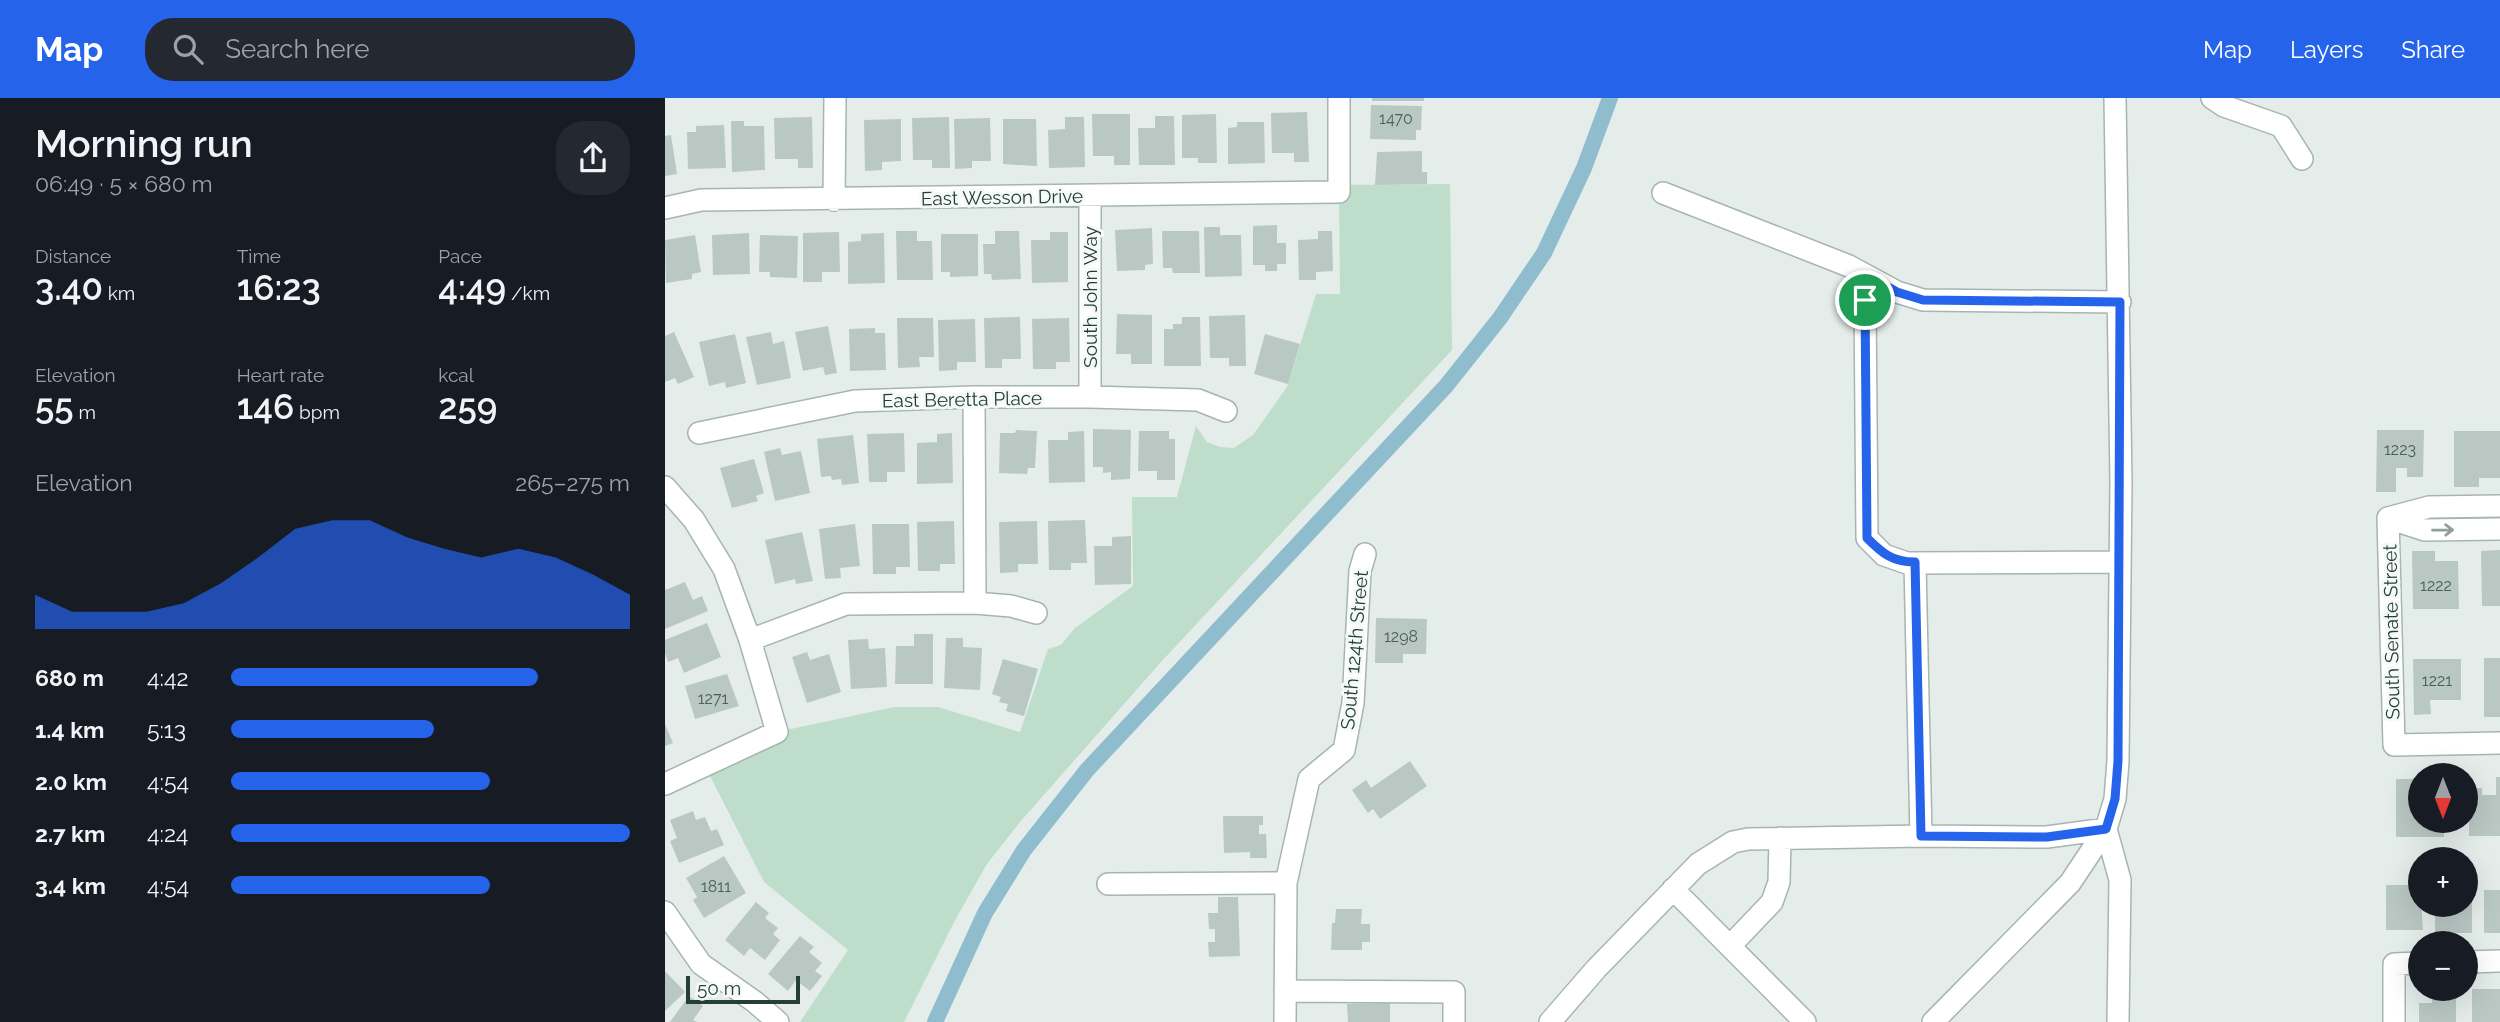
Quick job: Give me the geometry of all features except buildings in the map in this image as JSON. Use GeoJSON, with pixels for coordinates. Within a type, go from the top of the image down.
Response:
{"type":"FeatureCollection","features":[{"type":"Feature","properties":{"kind":"street"},"geometry":{"type":"LineString","coordinates":[[834,200],[835,98]]}},
{"type":"Feature","properties":{"kind":"street","name":"East Wesson Drive"},"geometry":{"type":"LineString","coordinates":[[665,208],[701,200],[1339,192],[1339,98]]}},
{"type":"Feature","properties":{"kind":"street"},"geometry":{"type":"LineString","coordinates":[[1933,1022],[2070,883],[2106,829],[2115,799],[2118,761],[2120,302],[2115,98]]}},
{"type":"Feature","properties":{"kind":"street"},"geometry":{"type":"LineString","coordinates":[[2212,98],[2224,106],[2281,126],[2302,159]]}},
{"type":"Feature","properties":{"kind":"street"},"geometry":{"type":"LineString","coordinates":[[1663,193],[1849,266],[1897,292],[1923,300],[2120,302]]}},
{"type":"Feature","properties":{"kind":"street","name":"South John Way"},"geometry":{"type":"LineString","coordinates":[[1090,196],[1090,397]]}},
{"type":"Feature","properties":{"kind":"street"},"geometry":{"type":"LineString","coordinates":[[1875,280],[1870,285],[1865,300],[1867,538],[1884,555],[1907,562],[2120,562]]}},
{"type":"Feature","properties":{"kind":"street"},"geometry":{"type":"LineString","coordinates":[[974,397],[975,603]]}},
{"type":"Feature","properties":{"kind":"street","name":"East Beretta Place"},"geometry":{"type":"LineString","coordinates":[[699,433],[855,401],[1090,397],[1198,400],[1226,411]]}},
{"type":"Feature","properties":{"kind":"street"},"geometry":{"type":"LineString","coordinates":[[665,486],[694,520],[725,569],[750,640],[777,732],[665,785]]}},
{"type":"Feature","properties":{"kind":"street"},"geometry":{"type":"LineString","coordinates":[[2474,506],[2476,529]]}},
{"type":"Feature","properties":{"kind":"street"},"geometry":{"type":"LineString","coordinates":[[2388,518],[2429,507],[2500,506]]}},
{"type":"Feature","properties":{"kind":"street"},"geometry":{"type":"LineString","coordinates":[[2388,518],[2425,530],[2500,529]]}},
{"type":"Feature","properties":{"kind":"street","name":"South Senate Street"},"geometry":{"type":"LineString","coordinates":[[2388,518],[2394,745],[2500,743]]}},
{"type":"Feature","properties":{"kind":"street","name":"South 124th Street"},"geometry":{"type":"LineString","coordinates":[[1285,1022],[1286,883],[1309,779],[1344,750],[1353,703],[1360,571],[1365,554]]}},
{"type":"Feature","properties":{"kind":"street"},"geometry":{"type":"LineString","coordinates":[[1915,562],[1921,836]]}},
{"type":"Feature","properties":{"kind":"street"},"geometry":{"type":"LineString","coordinates":[[750,640],[846,604],[975,603],[1011,606],[1036,613]]}},
{"type":"Feature","properties":{"kind":"street"},"geometry":{"type":"LineString","coordinates":[[1550,1022],[1596,969],[1698,864],[1733,842],[1780,838],[2047,837],[2106,829]]}},
{"type":"Feature","properties":{"kind":"street"},"geometry":{"type":"LineString","coordinates":[[2106,829],[2120,880],[2118,1022]]}},
{"type":"Feature","properties":{"kind":"street"},"geometry":{"type":"LineString","coordinates":[[1730,946],[1772,902],[1779,882],[1780,838]]}},
{"type":"Feature","properties":{"kind":"street"},"geometry":{"type":"LineString","coordinates":[[1108,884],[1286,883]]}},
{"type":"Feature","properties":{"kind":"street"},"geometry":{"type":"LineString","coordinates":[[1673,889],[1805,1022]]}},
{"type":"Feature","properties":{"kind":"street"},"geometry":{"type":"LineString","coordinates":[[665,912],[701,964],[755,1002],[778,1022]]}},
{"type":"Feature","properties":{"kind":"street"},"geometry":{"type":"LineString","coordinates":[[2478,962],[2500,961]]}},
{"type":"Feature","properties":{"kind":"street"},"geometry":{"type":"LineString","coordinates":[[2394,1022],[2394,964],[2408,963]]}},
{"type":"Feature","properties":{"kind":"street"},"geometry":{"type":"LineString","coordinates":[[1285,991],[1454,992],[1454,1022]]}},
{"type":"Feature","properties":{"kind":"green space"},"geometry":{"type":"Polygon","coordinates":[[[1450,184],[1452,350],[1161,662],[1020,822],[987,864],[954,922],[904,1022],[800,1022],[848,950],[764,882],[705,766],[777,732],[894,707],[938,707],[1020,732],[1048,649],[1061,645],[1075,628],[1133,586],[1132,497],[1177,497],[1196,426],[1207,442],[1234,448],[1253,435],[1287,387],[1316,294],[1340,294],[1339,185],[1450,184]]]}},
{"type":"Feature","properties":{"kind":"waterway"},"geometry":{"type":"LineString","coordinates":[[935,1022],[985,913],[1024,850],[1087,770],[1446,386],[1500,318],[1544,253],[1584,168],[1610,98]]}},
{"type":"Feature","properties":{"kind":"route"},"geometry":{"type":"LineString","coordinates":[[1875,280],[1897,292],[1923,300],[2120,302],[2118,761],[2115,799],[2106,829],[2047,837],[1921,836],[1915,562],[1884,555],[1867,538],[1865,300],[1870,285],[1875,280]]}}]}
